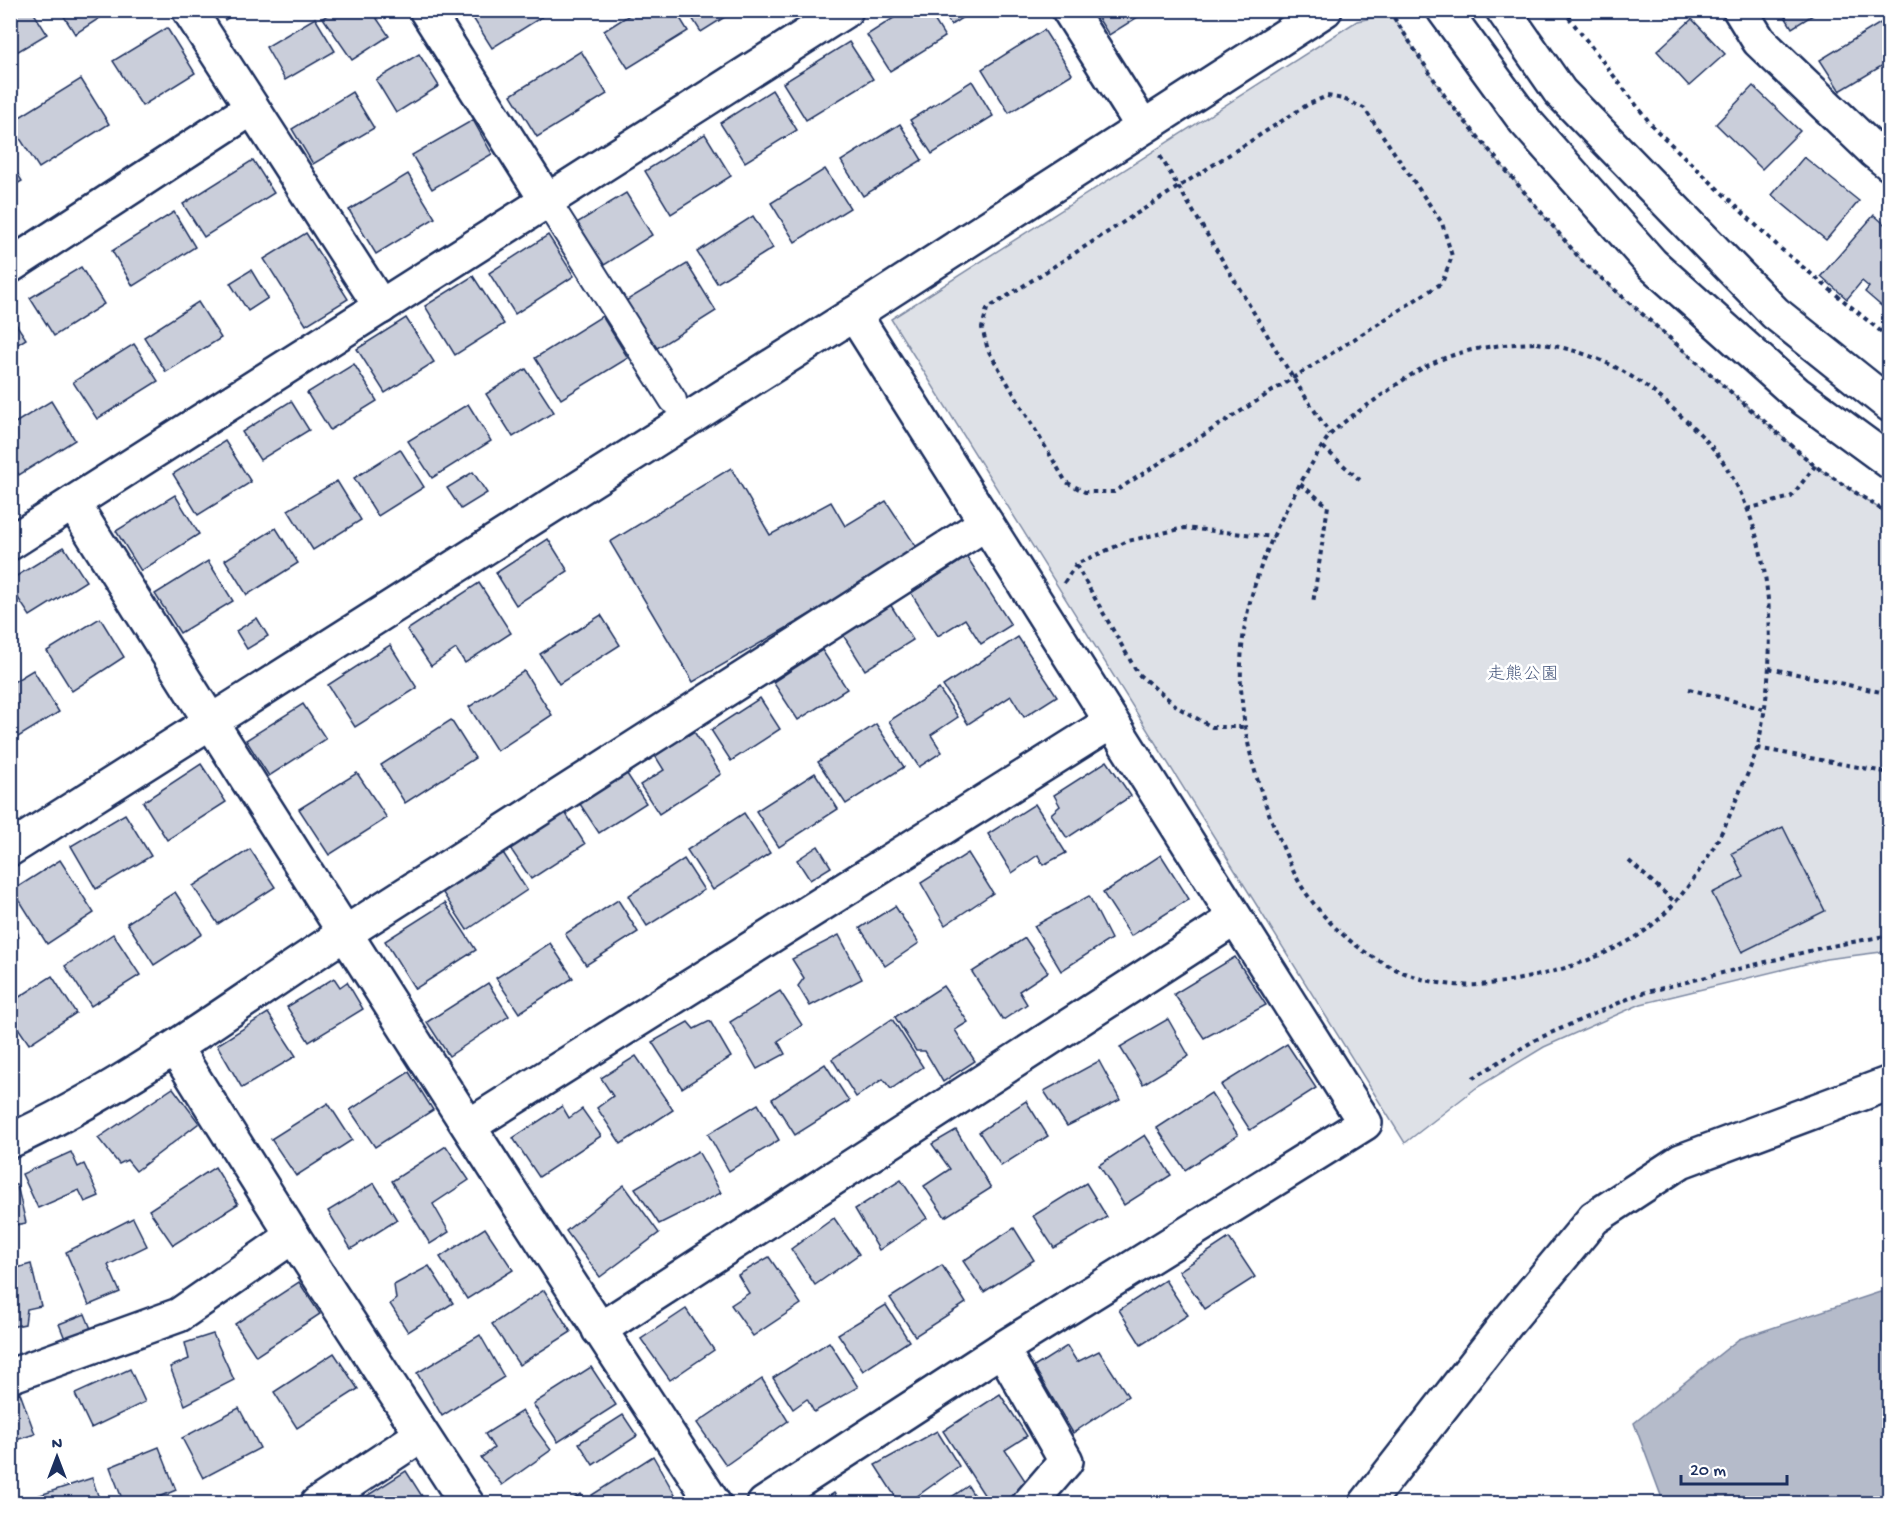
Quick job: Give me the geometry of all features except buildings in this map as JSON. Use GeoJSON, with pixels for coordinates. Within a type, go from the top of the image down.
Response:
{"type":"FeatureCollection","features":[{"type":"Feature","properties":{"kind":"street"},"geometry":{"type":"LineString","coordinates":[[189,10],[381,307]]}},
{"type":"Feature","properties":{"kind":"street"},"geometry":{"type":"LineString","coordinates":[[426,10],[673,400]]}},
{"type":"Feature","properties":{"kind":"street"},"geometry":{"type":"LineString","coordinates":[[10,543],[846,10]]}},
{"type":"Feature","properties":{"kind":"street"},"geometry":{"type":"LineString","coordinates":[[1069,10],[1143,128]]}},
{"type":"Feature","properties":{"kind":"street"},"geometry":{"type":"LineString","coordinates":[[10,849],[854,314],[1325,10]]}},
{"type":"Feature","properties":{"kind":"street"},"geometry":{"type":"LineString","coordinates":[[1444,10],[1524,121],[1652,264],[1796,393],[1890,462]]}},
{"type":"Feature","properties":{"kind":"street"},"geometry":{"type":"LineString","coordinates":[[1503,10],[1560,92],[1767,304],[1890,405]]}},
{"type":"Feature","properties":{"kind":"street"},"geometry":{"type":"LineString","coordinates":[[1740,10],[1759,41],[1885,153]]}},
{"type":"Feature","properties":{"kind":"street"},"geometry":{"type":"LineString","coordinates":[[10,266],[252,108]]}},
{"type":"Feature","properties":{"kind":"street"},"geometry":{"type":"LineString","coordinates":[[764,1503],[1002,1349],[1365,1123],[1234,919],[854,314]]}},
{"type":"Feature","properties":{"kind":"street"},"geometry":{"type":"LineString","coordinates":[[73,503],[599,1330],[714,1503]]}},
{"type":"Feature","properties":{"kind":"street"},"geometry":{"type":"LineString","coordinates":[[10,1141],[46,1125],[175,1048],[346,933],[986,524]]}},
{"type":"Feature","properties":{"kind":"street"},"geometry":{"type":"LineString","coordinates":[[469,1126],[1111,722]]}},
{"type":"Feature","properties":{"kind":"street"},"geometry":{"type":"LineString","coordinates":[[599,1330],[1234,919]]}},
{"type":"Feature","properties":{"kind":"street"},"geometry":{"type":"LineString","coordinates":[[175,1048],[293,1236],[466,1503]]}},
{"type":"Feature","properties":{"kind":"street"},"geometry":{"type":"LineString","coordinates":[[1366,1503],[1507,1323],[1594,1218],[1681,1161],[1890,1083]]}},
{"type":"Feature","properties":{"kind":"street"},"geometry":{"type":"LineString","coordinates":[[10,1377],[179,1315],[293,1236]]}},
{"type":"Feature","properties":{"kind":"street"},"geometry":{"type":"LineString","coordinates":[[1002,1349],[1066,1461],[1029,1503]]}},
{"type":"Feature","properties":{"kind":"street"},"geometry":{"type":"LineString","coordinates":[[317,1503],[421,1435]]}},
{"type":"Feature","properties":{"kind":"path"},"geometry":{"type":"LineString","coordinates":[[1563,10],[1654,128],[1781,249],[1890,339]]}},
{"type":"Feature","properties":{"kind":"path"},"geometry":{"type":"LineString","coordinates":[[1327,96],[1343,99],[1364,108],[1442,223],[1452,256],[1443,283],[1114,492],[1085,492],[1066,482],[988,350],[982,328],[987,309],[1177,188],[1307,105],[1327,96]]}},
{"type":"Feature","properties":{"kind":"path"},"geometry":{"type":"LineString","coordinates":[[1143,128],[1293,378],[1330,434]]}},
{"type":"Feature","properties":{"kind":"path"},"geometry":{"type":"LineString","coordinates":[[1537,343],[1565,347],[1596,357],[1631,375],[1671,406],[1716,452],[1747,509],[1756,537],[1766,584],[1770,638],[1769,668],[1757,748],[1723,832],[1676,903],[1638,936],[1573,967],[1503,982],[1467,985],[1428,981],[1392,968],[1357,948],[1330,923],[1305,891],[1290,863],[1262,797],[1245,727],[1241,664],[1248,607],[1262,564],[1300,484],[1330,434],[1363,409],[1430,365],[1468,350],[1503,344],[1537,343]]}},
{"type":"Feature","properties":{"kind":"path"},"geometry":{"type":"LineString","coordinates":[[1323,447],[1361,481]]}},
{"type":"Feature","properties":{"kind":"path"},"geometry":{"type":"LineString","coordinates":[[1747,509],[1791,497],[1815,466]]}},
{"type":"Feature","properties":{"kind":"path"},"geometry":{"type":"LineString","coordinates":[[1300,484],[1328,506],[1313,603]]}},
{"type":"Feature","properties":{"kind":"path"},"geometry":{"type":"LineString","coordinates":[[1044,615],[1076,564],[1128,541],[1184,528],[1274,537]]}},
{"type":"Feature","properties":{"kind":"path"},"geometry":{"type":"LineString","coordinates":[[1076,564],[1138,674],[1179,708],[1212,727],[1245,727]]}},
{"type":"Feature","properties":{"kind":"path"},"geometry":{"type":"LineString","coordinates":[[1769,668],[1890,694]]}},
{"type":"Feature","properties":{"kind":"path"},"geometry":{"type":"LineString","coordinates":[[1689,689],[1763,709]]}},
{"type":"Feature","properties":{"kind":"path"},"geometry":{"type":"LineString","coordinates":[[1757,748],[1890,773]]}},
{"type":"Feature","properties":{"kind":"path"},"geometry":{"type":"LineString","coordinates":[[1629,861],[1676,903]]}},
{"type":"Feature","properties":{"kind":"path"},"geometry":{"type":"LineString","coordinates":[[1473,1078],[1535,1040],[1639,994],[1821,948],[1890,935]]}},
{"type":"Feature","properties":{"kind":"green space","name":"走熊公園"},"geometry":{"type":"Polygon","coordinates":[[[1391,14],[1448,101],[1582,261],[1815,466],[1889,515],[1889,951],[1826,959],[1641,1004],[1544,1047],[1476,1088],[1405,1143],[891,319],[1357,21],[1391,14]]]}},
{"type":"Feature","properties":{"kind":"water"},"geometry":{"type":"Polygon","coordinates":[[[1880,1292],[1890,1294],[1889,1503],[1662,1503],[1634,1423],[1739,1339],[1880,1292]]]}}]}
